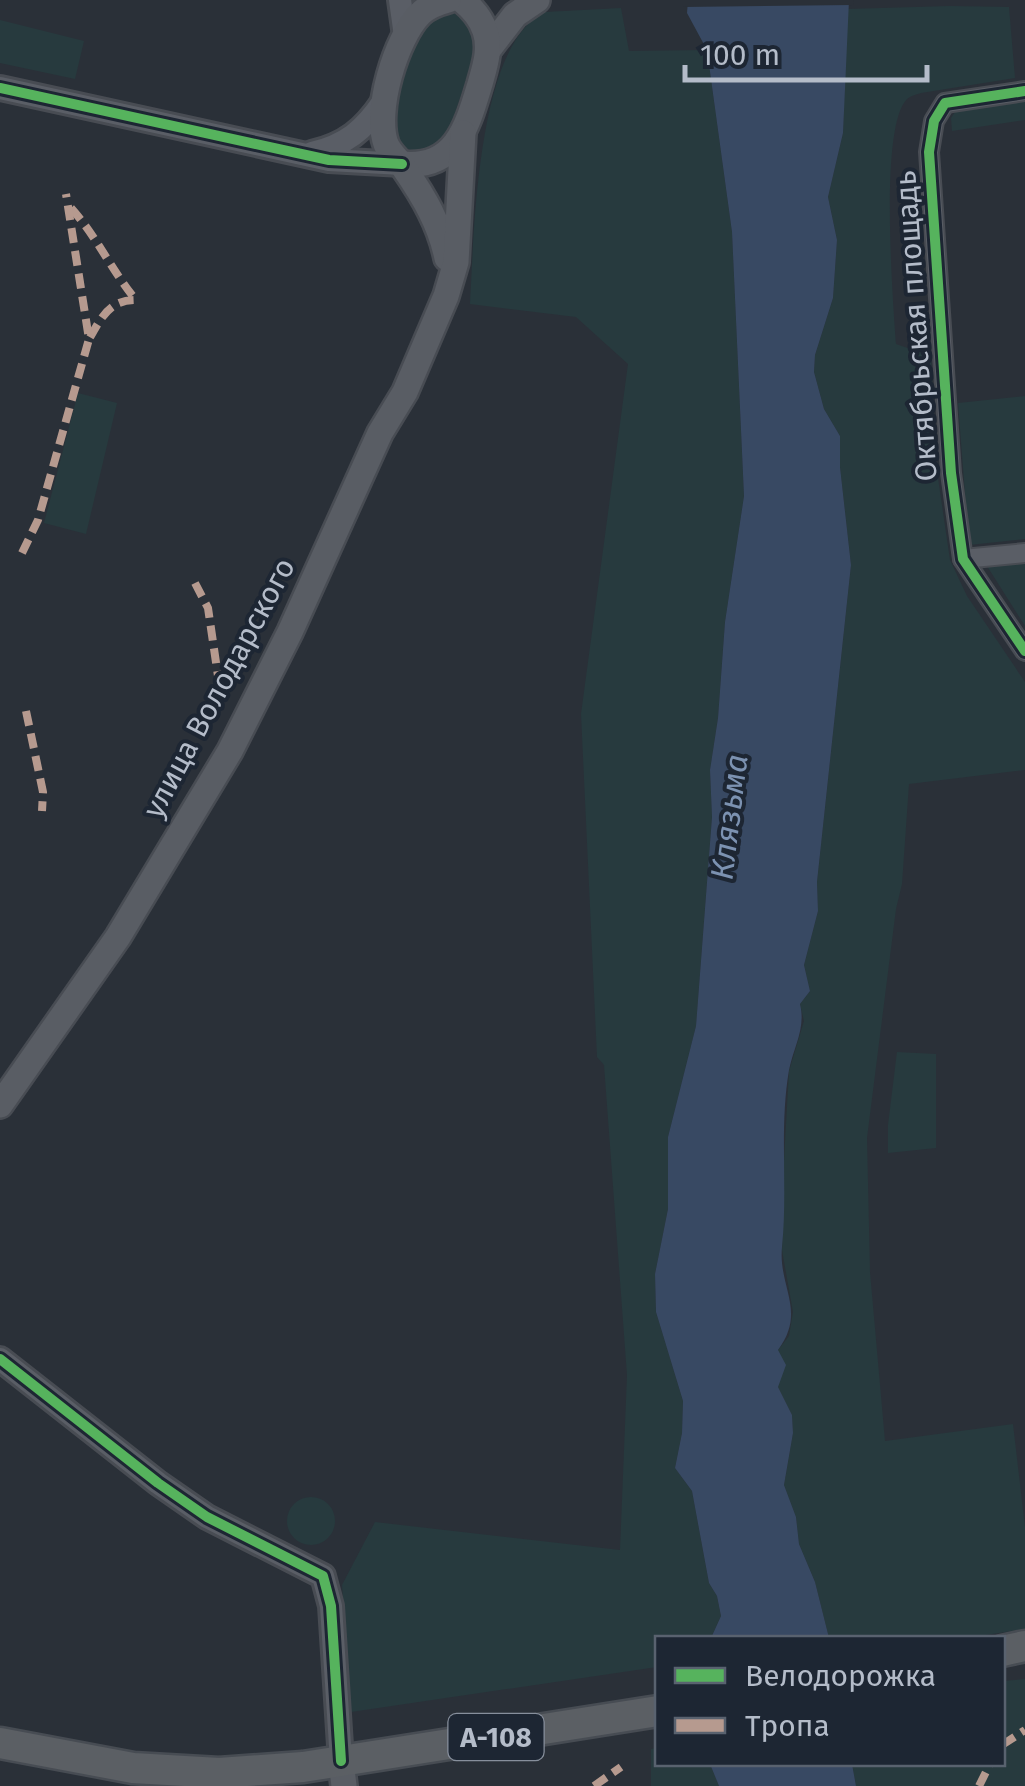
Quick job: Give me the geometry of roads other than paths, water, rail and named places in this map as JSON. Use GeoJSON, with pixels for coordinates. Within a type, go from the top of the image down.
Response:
{"type":"FeatureCollection","features":[{"type":"Feature","properties":{"kind":"highway","name":"А-108"},"geometry":{"type":"LineString","coordinates":[[0,1743],[134,1768],[343,1774],[654,1712]]}},
{"type":"Feature","properties":{"kind":"main road"},"geometry":{"type":"LineString","coordinates":[[448,0],[423,11],[405,36],[383,102],[382,127],[387,146],[441,229],[450,278]]}},
{"type":"Feature","properties":{"kind":"main road"},"geometry":{"type":"LineString","coordinates":[[462,0],[480,19],[488,50]]}},
{"type":"Feature","properties":{"kind":"main road"},"geometry":{"type":"LineString","coordinates":[[488,50],[515,15],[537,0]]}},
{"type":"Feature","properties":{"kind":"main road","name":"улица Володарского"},"geometry":{"type":"LineString","coordinates":[[0,1105],[118,937],[230,751],[290,632],[380,433],[404,392],[446,296],[456,262],[463,133],[488,50]]}},
{"type":"Feature","properties":{"kind":"main road"},"geometry":{"type":"LineString","coordinates":[[402,164],[433,161],[453,147],[463,133]]}},
{"type":"Feature","properties":{"kind":"street"},"geometry":{"type":"LineString","coordinates":[[400,0],[405,36]]}},
{"type":"Feature","properties":{"kind":"street"},"geometry":{"type":"LineString","coordinates":[[0,88],[348,163],[402,164]]}},
{"type":"Feature","properties":{"kind":"street","name":"Октябрьская площадь"},"geometry":{"type":"LineString","coordinates":[[963,559],[950,459],[929,152],[934,121],[945,103],[1023,91]]}},
{"type":"Feature","properties":{"kind":"street"},"geometry":{"type":"LineString","coordinates":[[307,154],[329,149],[359,134],[383,102]]}},
{"type":"Feature","properties":{"kind":"street"},"geometry":{"type":"LineString","coordinates":[[1025,553],[963,559],[1025,651]]}},
{"type":"Feature","properties":{"kind":"street"},"geometry":{"type":"LineString","coordinates":[[0,1358],[158,1484],[206,1517],[323,1576],[331,1606],[343,1774]]}},
{"type":"Feature","properties":{"kind":"water","name":"Клязьма"},"geometry":{"type":"Polygon","coordinates":[[[688,0],[849,0],[843,133],[828,197],[837,240],[833,298],[815,355],[814,372],[824,409],[840,436],[851,565],[817,882],[818,911],[804,965],[810,991],[800,1004],[800,1029],[786,1092],[782,1261],[791,1311],[786,1336],[778,1350],[786,1365],[778,1387],[792,1415],[793,1433],[784,1485],[828,1636],[712,1636],[721,1616],[717,1596],[709,1583],[692,1491],[675,1468],[683,1401],[656,1312],[655,1274],[668,1209],[668,1137],[696,1026],[712,817],[710,770],[725,622],[744,496],[732,232],[707,50],[687,13],[688,0]]]}},
{"type":"Feature","properties":{"kind":"water"},"geometry":{"type":"Polygon","coordinates":[[[711,1766],[852,1766],[856,1786],[719,1786],[711,1766]]]}}]}
